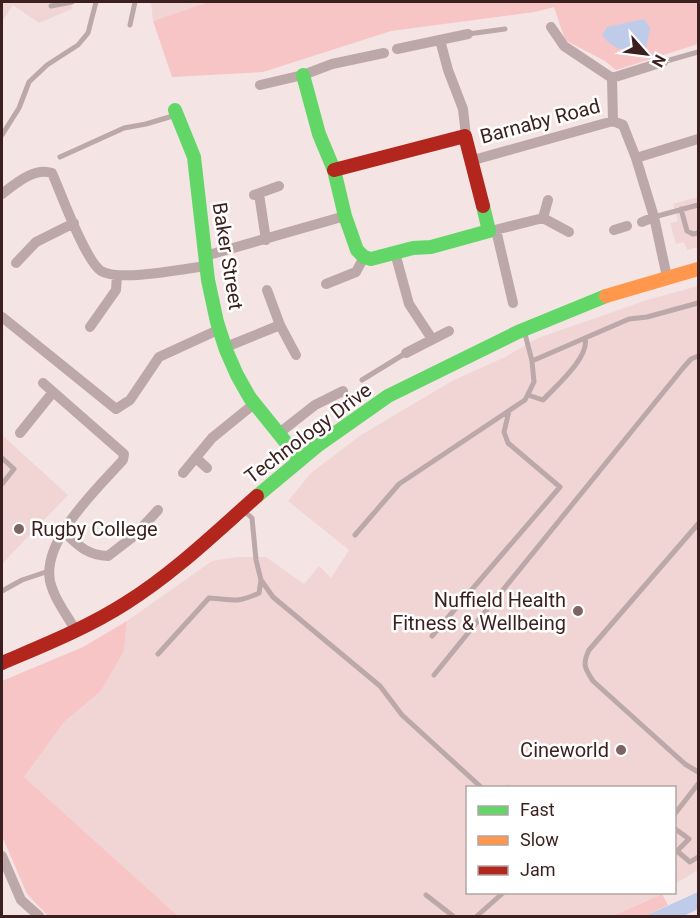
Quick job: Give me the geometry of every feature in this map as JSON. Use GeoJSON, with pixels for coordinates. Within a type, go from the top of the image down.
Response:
{"type":"FeatureCollection","features":[{"type":"Feature","properties":{"kind":"street"},"geometry":{"type":"LineString","coordinates":[[551,27],[564,46],[612,78]]}},
{"type":"Feature","properties":{"kind":"street"},"geometry":{"type":"LineString","coordinates":[[397,49],[468,34]]}},
{"type":"Feature","properties":{"kind":"street"},"geometry":{"type":"LineString","coordinates":[[440,40],[448,70],[463,109],[466,136]]}},
{"type":"Feature","properties":{"kind":"street"},"geometry":{"type":"LineString","coordinates":[[260,85],[303,75],[332,64],[384,53]]}},
{"type":"Feature","properties":{"kind":"street"},"geometry":{"type":"LineString","coordinates":[[612,78],[663,62]]}},
{"type":"Feature","properties":{"kind":"street"},"geometry":{"type":"LineString","coordinates":[[303,75],[319,134],[334,170],[345,216],[357,250],[364,257],[371,259],[413,248],[431,247],[543,218],[569,232]]}},
{"type":"Feature","properties":{"kind":"street"},"geometry":{"type":"LineString","coordinates":[[612,78],[613,121]]}},
{"type":"Feature","properties":{"kind":"street","name":"Baker Street"},"geometry":{"type":"LineString","coordinates":[[176,112],[193,155],[205,261],[226,347],[236,374],[254,404],[300,459]]}},
{"type":"Feature","properties":{"kind":"street","name":"Barnaby Road"},"geometry":{"type":"LineString","coordinates":[[334,170],[466,136],[470,161],[613,121],[623,125],[636,158],[654,217],[667,277]]}},
{"type":"Feature","properties":{"kind":"street"},"geometry":{"type":"LineString","coordinates":[[636,158],[699,139]]}},
{"type":"Feature","properties":{"kind":"street"},"geometry":{"type":"LineString","coordinates":[[470,161],[513,303]]}},
{"type":"Feature","properties":{"kind":"street"},"geometry":{"type":"LineString","coordinates":[[2,194],[27,176],[48,171],[52,173],[89,256],[101,270],[117,275],[129,275],[205,261],[345,216]]}},
{"type":"Feature","properties":{"kind":"street"},"geometry":{"type":"LineString","coordinates":[[266,240],[256,194],[279,186]]}},
{"type":"Feature","properties":{"kind":"street"},"geometry":{"type":"LineString","coordinates":[[543,218],[548,200]]}},
{"type":"Feature","properties":{"kind":"street"},"geometry":{"type":"LineString","coordinates":[[642,222],[654,217]]}},
{"type":"Feature","properties":{"kind":"street"},"geometry":{"type":"LineString","coordinates":[[16,263],[36,242],[74,223]]}},
{"type":"Feature","properties":{"kind":"street"},"geometry":{"type":"LineString","coordinates":[[614,230],[627,226]]}},
{"type":"Feature","properties":{"kind":"street"},"geometry":{"type":"LineString","coordinates":[[395,253],[409,304],[432,339]]}},
{"type":"Feature","properties":{"kind":"street"},"geometry":{"type":"LineString","coordinates":[[326,284],[356,272],[364,257]]}},
{"type":"Feature","properties":{"kind":"street","name":"Technology Drive"},"geometry":{"type":"LineString","coordinates":[[2,663],[76,631],[138,595],[202,546],[300,459],[367,409],[425,376],[523,328],[571,308],[699,269]]}},
{"type":"Feature","properties":{"kind":"street"},"geometry":{"type":"LineString","coordinates":[[90,327],[116,290],[117,275]]}},
{"type":"Feature","properties":{"kind":"street"},"geometry":{"type":"LineString","coordinates":[[267,290],[280,325],[296,355]]}},
{"type":"Feature","properties":{"kind":"street"},"geometry":{"type":"LineString","coordinates":[[2,317],[116,409],[130,399],[159,357],[220,328]]}},
{"type":"Feature","properties":{"kind":"street"},"geometry":{"type":"LineString","coordinates":[[226,347],[280,325]]}},
{"type":"Feature","properties":{"kind":"street"},"geometry":{"type":"LineString","coordinates":[[406,353],[449,331]]}},
{"type":"Feature","properties":{"kind":"street"},"geometry":{"type":"LineString","coordinates":[[43,383],[124,454],[123,460],[63,531],[51,558],[50,571],[54,593],[76,631]]}},
{"type":"Feature","properties":{"kind":"street"},"geometry":{"type":"LineString","coordinates":[[278,434],[315,405],[343,390]]}},
{"type":"Feature","properties":{"kind":"street"},"geometry":{"type":"LineString","coordinates":[[20,433],[53,392]]}},
{"type":"Feature","properties":{"kind":"street"},"geometry":{"type":"LineString","coordinates":[[183,473],[212,438],[254,404]]}},
{"type":"Feature","properties":{"kind":"street"},"geometry":{"type":"LineString","coordinates":[[196,458],[207,468]]}},
{"type":"Feature","properties":{"kind":"street"},"geometry":{"type":"LineString","coordinates":[[63,531],[78,546],[93,555],[108,556],[134,536],[158,510]]}},
{"type":"Feature","properties":{"kind":"street"},"geometry":{"type":"LineString","coordinates":[[2,856],[21,900],[39,916]]}},
{"type":"Feature","properties":{"kind":"lane"},"geometry":{"type":"LineString","coordinates":[[51,6],[72,2]]}},
{"type":"Feature","properties":{"kind":"lane"},"geometry":{"type":"LineString","coordinates":[[2,135],[19,108],[29,82],[47,65],[78,45],[88,33],[96,2]]}},
{"type":"Feature","properties":{"kind":"lane"},"geometry":{"type":"LineString","coordinates":[[130,25],[135,2]]}},
{"type":"Feature","properties":{"kind":"lane"},"geometry":{"type":"LineString","coordinates":[[468,34],[505,29]]}},
{"type":"Feature","properties":{"kind":"lane"},"geometry":{"type":"LineString","coordinates":[[663,62],[699,52]]}},
{"type":"Feature","properties":{"kind":"lane"},"geometry":{"type":"LineString","coordinates":[[60,157],[124,128],[146,124],[176,112]]}},
{"type":"Feature","properties":{"kind":"lane"},"geometry":{"type":"LineString","coordinates":[[654,217],[699,205]]}},
{"type":"Feature","properties":{"kind":"lane"},"geometry":{"type":"LineString","coordinates":[[681,209],[687,231],[693,234],[699,233]]}},
{"type":"Feature","properties":{"kind":"lane"},"geometry":{"type":"LineString","coordinates":[[531,361],[629,319],[647,317],[699,303]]}},
{"type":"Feature","properties":{"kind":"lane"},"geometry":{"type":"LineString","coordinates":[[354,535],[399,484],[525,400],[534,382],[523,328]]}},
{"type":"Feature","properties":{"kind":"lane"},"geometry":{"type":"LineString","coordinates":[[528,394],[543,400],[582,356],[586,344],[585,338]]}},
{"type":"Feature","properties":{"kind":"lane"},"geometry":{"type":"LineString","coordinates":[[362,380],[406,353]]}},
{"type":"Feature","properties":{"kind":"lane"},"geometry":{"type":"LineString","coordinates":[[435,675],[683,368],[691,359],[699,356]]}},
{"type":"Feature","properties":{"kind":"lane"},"geometry":{"type":"LineString","coordinates":[[432,636],[560,488],[508,442],[504,432],[509,411]]}},
{"type":"Feature","properties":{"kind":"lane"},"geometry":{"type":"LineString","coordinates":[[2,458],[14,470],[2,484]]}},
{"type":"Feature","properties":{"kind":"lane"},"geometry":{"type":"LineString","coordinates":[[242,509],[252,518],[256,560],[261,580],[273,597],[380,686],[402,715],[480,786]]}},
{"type":"Feature","properties":{"kind":"lane"},"geometry":{"type":"LineString","coordinates":[[699,524],[589,650],[584,660],[585,669],[593,681],[685,764],[699,772]]}},
{"type":"Feature","properties":{"kind":"lane"},"geometry":{"type":"LineString","coordinates":[[2,591],[22,580],[50,571]]}},
{"type":"Feature","properties":{"kind":"lane"},"geometry":{"type":"LineString","coordinates":[[158,654],[209,598],[243,600],[259,593],[261,580]]}},
{"type":"Feature","properties":{"kind":"lane"},"geometry":{"type":"LineString","coordinates":[[676,814],[699,784]]}},
{"type":"Feature","properties":{"kind":"lane"},"geometry":{"type":"LineString","coordinates":[[676,829],[688,839],[677,851],[690,862],[699,857]]}},
{"type":"Feature","properties":{"kind":"lane"},"geometry":{"type":"LineString","coordinates":[[477,916],[502,894]]}},
{"type":"Feature","properties":{"kind":"lane"},"geometry":{"type":"LineString","coordinates":[[426,895],[453,916]]}},
{"type":"Feature","properties":{"kind":"shaded area"},"geometry":{"type":"Polygon","coordinates":[[[2,2],[71,2],[72,9],[39,23],[13,5],[2,22],[2,2]]]}},
{"type":"Feature","properties":{"kind":"shaded area"},"geometry":{"type":"Polygon","coordinates":[[[151,2],[208,2],[153,21],[151,2]]]}},
{"type":"Feature","properties":{"kind":"shaded area"},"geometry":{"type":"Polygon","coordinates":[[[208,2],[698,2],[698,44],[616,70],[605,61],[565,40],[554,7],[535,12],[391,31],[263,72],[172,77],[153,21],[208,2]]]}},
{"type":"Feature","properties":{"kind":"shaded area"},"geometry":{"type":"Polygon","coordinates":[[[698,197],[698,247],[687,250],[684,242],[676,244],[670,223],[678,221],[673,204],[698,197]]]}},
{"type":"Feature","properties":{"kind":"shaded area"},"geometry":{"type":"Polygon","coordinates":[[[698,286],[698,870],[676,883],[676,786],[466,786],[466,894],[662,894],[613,916],[178,916],[24,777],[65,721],[101,691],[124,651],[127,621],[212,561],[237,557],[266,557],[304,584],[319,566],[331,578],[349,550],[288,501],[311,473],[361,435],[452,381],[505,357],[538,338],[647,300],[698,286]]]}},
{"type":"Feature","properties":{"kind":"shaded area","name":"Rugby College"},"geometry":{"type":"Polygon","coordinates":[[[2,435],[68,495],[2,564],[2,435]]]}},
{"type":"Feature","properties":{"kind":"shaded area"},"geometry":{"type":"Polygon","coordinates":[[[127,621],[124,651],[101,691],[65,721],[24,777],[178,916],[48,916],[27,894],[2,836],[2,681],[83,647],[127,621]]]}},
{"type":"Feature","properties":{"kind":"shaded area"},"geometry":{"type":"Polygon","coordinates":[[[662,894],[668,905],[645,916],[613,916],[662,894]]]}},
{"type":"Feature","properties":{"kind":"water"},"geometry":{"type":"Polygon","coordinates":[[[644,19],[650,28],[646,48],[621,49],[611,44],[602,35],[607,27],[644,19]]]}},
{"type":"Feature","properties":{"kind":"water"},"geometry":{"type":"Polygon","coordinates":[[[698,892],[698,909],[684,916],[645,916],[698,892]]]}},
{"type":"Feature","properties":{"kind":"traffic: fast"},"geometry":{"type":"LineString","coordinates":[[303,75],[319,134],[334,170],[345,216],[357,250],[364,257],[371,259],[413,248],[431,247],[489,231],[483,206]]}},
{"type":"Feature","properties":{"kind":"traffic: fast"},"geometry":{"type":"LineString","coordinates":[[175,110],[194,157],[208,280],[226,350],[250,398],[300,460]]}},
{"type":"Feature","properties":{"kind":"traffic: fast"},"geometry":{"type":"LineString","coordinates":[[257,496],[317,446],[388,396],[518,332],[606,296]]}},
{"type":"Feature","properties":{"kind":"traffic: slow"},"geometry":{"type":"LineString","coordinates":[[606,296],[698,269]]}},
{"type":"Feature","properties":{"kind":"traffic: jam"},"geometry":{"type":"LineString","coordinates":[[334,170],[465,136],[483,206]]}},
{"type":"Feature","properties":{"kind":"traffic: jam"},"geometry":{"type":"LineString","coordinates":[[2,663],[81,628],[126,603],[177,566],[257,496]]}},
{"type":"Feature","properties":{"kind":"place","name":"Rugby College"},"geometry":{"type":"Point","coordinates":[19,529]}},
{"type":"Feature","properties":{"kind":"place","name":"Nuffield Health Fitness & Wellbeing"},"geometry":{"type":"Point","coordinates":[578,611]}},
{"type":"Feature","properties":{"kind":"place","name":"Cineworld"},"geometry":{"type":"Point","coordinates":[621,750]}}]}
